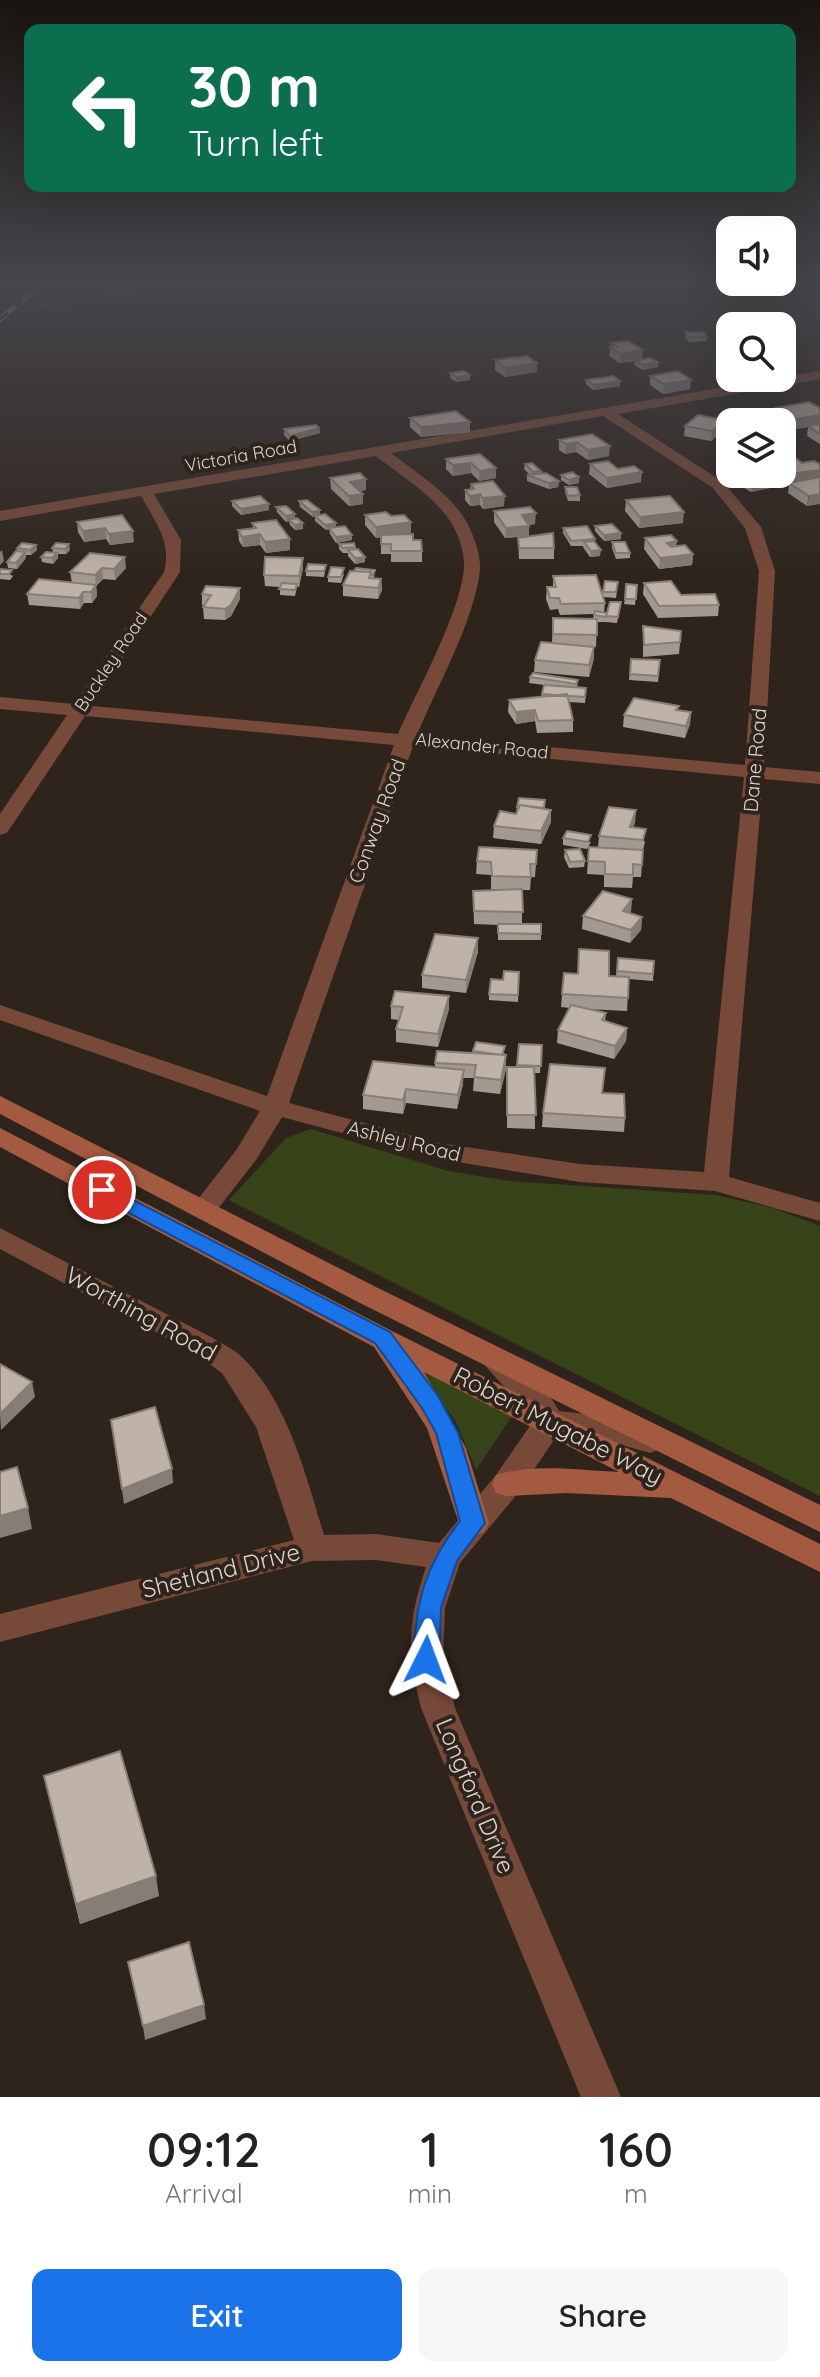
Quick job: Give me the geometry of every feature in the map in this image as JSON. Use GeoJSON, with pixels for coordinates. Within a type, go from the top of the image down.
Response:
{"type":"FeatureCollection","features":[{"type":"Feature","properties":{"kind":"main road","name":"Robert Mugabe Way"},"geometry":{"type":"LineString","coordinates":[[0,1104],[366,1294],[820,1519]]}},
{"type":"Feature","properties":{"kind":"main road","name":"Robert Mugabe Way"},"geometry":{"type":"LineString","coordinates":[[0,1136],[382,1338],[820,1559]]}},
{"type":"Feature","properties":{"kind":"main road"},"geometry":{"type":"LineString","coordinates":[[382,1338],[430,1402],[447,1433],[473,1523]]}},
{"type":"Feature","properties":{"kind":"main road"},"geometry":{"type":"LineString","coordinates":[[507,1484],[566,1481],[682,1488]]}},
{"type":"Feature","properties":{"kind":"street","name":"Victoria Road"},"geometry":{"type":"LineString","coordinates":[[0,516],[775,383]]}},
{"type":"Feature","properties":{"kind":"street","name":"Dane Road"},"geometry":{"type":"LineString","coordinates":[[606,412],[718,485],[753,527],[767,571],[754,773],[716,1182]]}},
{"type":"Feature","properties":{"kind":"street","name":"Conway Road"},"geometry":{"type":"LineString","coordinates":[[204,1209],[247,1154],[275,1107],[406,738],[460,612],[472,568],[469,546],[459,522],[442,501],[379,451]]}},
{"type":"Feature","properties":{"kind":"street","name":"Buckley Road"},"geometry":{"type":"LineString","coordinates":[[0,829],[172,572],[178,556],[177,544],[145,491]]}},
{"type":"Feature","properties":{"kind":"street","name":"Alexander Road"},"geometry":{"type":"LineString","coordinates":[[0,703],[820,778]]}},
{"type":"Feature","properties":{"kind":"street","name":"Ashley Road"},"geometry":{"type":"LineString","coordinates":[[0,1012],[275,1107],[495,1163],[580,1173],[716,1182],[820,1212]]}},
{"type":"Feature","properties":{"kind":"street","name":"Worthing Road"},"geometry":{"type":"LineString","coordinates":[[0,1237],[201,1344],[231,1364],[251,1389],[291,1478],[312,1548]]}},
{"type":"Feature","properties":{"kind":"street"},"geometry":{"type":"LineString","coordinates":[[483,1350],[541,1405],[550,1421],[643,1438],[697,1458]]}},
{"type":"Feature","properties":{"kind":"street","name":"Longford Drive"},"geometry":{"type":"LineString","coordinates":[[550,1421],[507,1484],[446,1557],[429,1608],[426,1660],[438,1708],[601,2097]]}},
{"type":"Feature","properties":{"kind":"street","name":"Shetland Drive"},"geometry":{"type":"LineString","coordinates":[[0,1628],[312,1548],[376,1547],[446,1557]]}},
{"type":"Feature","properties":{"kind":"green space"},"geometry":{"type":"Polygon","coordinates":[[[311,1129],[448,1171],[509,1181],[716,1195],[773,1208],[820,1226],[820,1496],[229,1200],[286,1138],[311,1129]]]}},
{"type":"Feature","properties":{"kind":"green space"},"geometry":{"type":"Polygon","coordinates":[[[412,1361],[512,1416],[476,1470],[456,1422],[412,1361]]]}},
{"type":"Feature","properties":{"kind":"building"},"geometry":{"type":"Polygon","coordinates":[[[809,402],[820,408],[820,415],[796,419],[796,408],[776,408],[809,402]]]}},
{"type":"Feature","properties":{"kind":"building"},"geometry":{"type":"Polygon","coordinates":[[[456,411],[470,422],[421,427],[410,418],[456,411]]]}},
{"type":"Feature","properties":{"kind":"building"},"geometry":{"type":"Polygon","coordinates":[[[698,415],[716,418],[716,428],[712,431],[685,426],[698,415]]]}},
{"type":"Feature","properties":{"kind":"building"},"geometry":{"type":"Polygon","coordinates":[[[820,424],[820,434],[808,426],[820,424]]]}},
{"type":"Feature","properties":{"kind":"building"},"geometry":{"type":"Polygon","coordinates":[[[316,425],[319,428],[290,436],[284,429],[316,425]]]}},
{"type":"Feature","properties":{"kind":"building"},"geometry":{"type":"Polygon","coordinates":[[[592,434],[610,446],[588,450],[577,442],[566,444],[559,440],[592,434]]]}},
{"type":"Feature","properties":{"kind":"building"},"geometry":{"type":"Polygon","coordinates":[[[480,454],[496,468],[480,471],[471,463],[453,465],[446,459],[480,454]]]}},
{"type":"Feature","properties":{"kind":"building"},"geometry":{"type":"Polygon","coordinates":[[[796,458],[802,463],[814,461],[820,464],[820,470],[796,473],[796,458]]]}},
{"type":"Feature","properties":{"kind":"building"},"geometry":{"type":"Polygon","coordinates":[[[608,461],[618,469],[634,466],[642,472],[607,478],[590,464],[608,461]]]}},
{"type":"Feature","properties":{"kind":"building"},"geometry":{"type":"Polygon","coordinates":[[[532,463],[541,471],[533,472],[525,464],[532,463]]]}},
{"type":"Feature","properties":{"kind":"building"},"geometry":{"type":"Polygon","coordinates":[[[572,472],[579,477],[569,480],[561,475],[572,472]]]}},
{"type":"Feature","properties":{"kind":"building"},"geometry":{"type":"Polygon","coordinates":[[[360,473],[366,479],[350,482],[363,494],[349,496],[330,478],[360,473]]]}},
{"type":"Feature","properties":{"kind":"building"},"geometry":{"type":"Polygon","coordinates":[[[546,473],[559,481],[549,483],[527,475],[546,473]]]}},
{"type":"Feature","properties":{"kind":"building"},"geometry":{"type":"Polygon","coordinates":[[[820,477],[820,494],[809,496],[796,488],[796,482],[820,477]]]}},
{"type":"Feature","properties":{"kind":"building"},"geometry":{"type":"Polygon","coordinates":[[[493,481],[505,496],[483,498],[480,494],[470,496],[465,490],[474,489],[471,484],[493,481]]]}},
{"type":"Feature","properties":{"kind":"building"},"geometry":{"type":"Polygon","coordinates":[[[565,487],[577,487],[580,495],[568,496],[565,487]]]}},
{"type":"Feature","properties":{"kind":"building"},"geometry":{"type":"Polygon","coordinates":[[[260,496],[269,504],[241,509],[232,501],[260,496]]]}},
{"type":"Feature","properties":{"kind":"building"},"geometry":{"type":"Polygon","coordinates":[[[670,496],[684,512],[640,517],[626,500],[670,496]]]}},
{"type":"Feature","properties":{"kind":"building"},"geometry":{"type":"Polygon","coordinates":[[[307,500],[320,510],[312,512],[299,501],[307,500]]]}},
{"type":"Feature","properties":{"kind":"building"},"geometry":{"type":"Polygon","coordinates":[[[286,506],[295,514],[286,516],[276,507],[286,506]]]}},
{"type":"Feature","properties":{"kind":"building"},"geometry":{"type":"Polygon","coordinates":[[[530,507],[536,513],[522,515],[529,526],[506,528],[494,511],[530,507]]]}},
{"type":"Feature","properties":{"kind":"building"},"geometry":{"type":"Polygon","coordinates":[[[386,512],[391,516],[404,515],[411,522],[376,527],[365,515],[386,512]]]}},
{"type":"Feature","properties":{"kind":"building"},"geometry":{"type":"Polygon","coordinates":[[[325,514],[336,523],[325,525],[315,516],[325,514]]]}},
{"type":"Feature","properties":{"kind":"building"},"geometry":{"type":"Polygon","coordinates":[[[122,515],[133,531],[109,534],[105,528],[83,531],[77,522],[122,515]]]}},
{"type":"Feature","properties":{"kind":"building"},"geometry":{"type":"Polygon","coordinates":[[[297,518],[303,523],[295,525],[289,520],[297,518]]]}},
{"type":"Feature","properties":{"kind":"building"},"geometry":{"type":"Polygon","coordinates":[[[276,520],[290,539],[265,542],[260,534],[242,537],[238,530],[256,528],[252,523],[276,520]]]}},
{"type":"Feature","properties":{"kind":"building"},"geometry":{"type":"Polygon","coordinates":[[[612,524],[621,533],[604,535],[595,526],[612,524]]]}},
{"type":"Feature","properties":{"kind":"building"},"geometry":{"type":"Polygon","coordinates":[[[345,526],[352,535],[336,537],[329,528],[345,526]]]}},
{"type":"Feature","properties":{"kind":"building"},"geometry":{"type":"Polygon","coordinates":[[[587,526],[595,539],[571,541],[563,528],[587,526]]]}},
{"type":"Feature","properties":{"kind":"building"},"geometry":{"type":"Polygon","coordinates":[[[553,533],[554,548],[519,548],[518,538],[553,533]]]}},
{"type":"Feature","properties":{"kind":"building"},"geometry":{"type":"Polygon","coordinates":[[[413,534],[413,540],[421,540],[422,551],[391,551],[391,544],[381,544],[381,535],[413,534]]]}},
{"type":"Feature","properties":{"kind":"building"},"geometry":{"type":"Polygon","coordinates":[[[671,535],[677,541],[667,543],[671,547],[685,545],[693,554],[660,558],[645,538],[671,535]]]}},
{"type":"Feature","properties":{"kind":"building"},"geometry":{"type":"Polygon","coordinates":[[[594,541],[601,550],[591,551],[584,542],[594,541]]]}},
{"type":"Feature","properties":{"kind":"building"},"geometry":{"type":"Polygon","coordinates":[[[612,542],[625,542],[630,553],[616,553],[612,542]]]}},
{"type":"Feature","properties":{"kind":"building"},"geometry":{"type":"Polygon","coordinates":[[[22,543],[36,545],[30,550],[17,548],[22,543]]]}},
{"type":"Feature","properties":{"kind":"building"},"geometry":{"type":"Polygon","coordinates":[[[56,543],[69,544],[65,549],[52,548],[56,543]]]}},
{"type":"Feature","properties":{"kind":"building"},"geometry":{"type":"Polygon","coordinates":[[[354,543],[355,547],[343,548],[339,544],[354,543]]]}},
{"type":"Feature","properties":{"kind":"building"},"geometry":{"type":"Polygon","coordinates":[[[358,549],[365,557],[355,558],[348,550],[358,549]]]}},
{"type":"Feature","properties":{"kind":"building"},"geometry":{"type":"Polygon","coordinates":[[[16,551],[25,552],[16,563],[7,562],[16,551]]]}},
{"type":"Feature","properties":{"kind":"building"},"geometry":{"type":"Polygon","coordinates":[[[46,552],[57,553],[52,558],[41,557],[46,552]]]}},
{"type":"Feature","properties":{"kind":"building"},"geometry":{"type":"Polygon","coordinates":[[[90,553],[125,557],[114,569],[102,568],[95,575],[70,572],[90,553]]]}},
{"type":"Feature","properties":{"kind":"building"},"geometry":{"type":"Polygon","coordinates":[[[265,557],[303,558],[299,576],[264,575],[265,557]]]}},
{"type":"Feature","properties":{"kind":"building"},"geometry":{"type":"Polygon","coordinates":[[[308,564],[326,565],[324,571],[306,571],[308,564]]]}},
{"type":"Feature","properties":{"kind":"building"},"geometry":{"type":"Polygon","coordinates":[[[331,567],[344,568],[341,577],[328,577],[331,567]]]}},
{"type":"Feature","properties":{"kind":"building"},"geometry":{"type":"Polygon","coordinates":[[[356,568],[375,570],[373,575],[371,572],[354,571],[356,568]]]}},
{"type":"Feature","properties":{"kind":"building"},"geometry":{"type":"Polygon","coordinates":[[[0,569],[12,570],[9,574],[0,574],[0,569]]]}},
{"type":"Feature","properties":{"kind":"building"},"geometry":{"type":"Polygon","coordinates":[[[350,571],[371,572],[369,578],[381,579],[378,588],[343,585],[350,571]]]}},
{"type":"Feature","properties":{"kind":"building"},"geometry":{"type":"Polygon","coordinates":[[[596,575],[605,603],[561,604],[559,598],[550,598],[547,587],[556,587],[553,576],[596,575]]]}},
{"type":"Feature","properties":{"kind":"building"},"geometry":{"type":"Polygon","coordinates":[[[39,579],[96,585],[91,592],[83,592],[79,598],[27,594],[39,579]]]}},
{"type":"Feature","properties":{"kind":"building"},"geometry":{"type":"Polygon","coordinates":[[[605,581],[618,582],[616,592],[603,592],[605,581]]]}},
{"type":"Feature","properties":{"kind":"building"},"geometry":{"type":"Polygon","coordinates":[[[671,581],[681,595],[715,594],[719,605],[659,606],[644,583],[671,581]]]}},
{"type":"Feature","properties":{"kind":"building"},"geometry":{"type":"Polygon","coordinates":[[[282,583],[297,584],[295,590],[279,589],[282,583]]]}},
{"type":"Feature","properties":{"kind":"building"},"geometry":{"type":"Polygon","coordinates":[[[626,584],[637,585],[636,599],[625,599],[626,584]]]}},
{"type":"Feature","properties":{"kind":"building"},"geometry":{"type":"Polygon","coordinates":[[[206,586],[240,588],[231,605],[225,609],[203,607],[211,595],[202,594],[206,586]]]}},
{"type":"Feature","properties":{"kind":"building"},"geometry":{"type":"Polygon","coordinates":[[[610,602],[621,602],[618,617],[606,616],[610,602]]]}},
{"type":"Feature","properties":{"kind":"building"},"geometry":{"type":"Polygon","coordinates":[[[595,611],[607,613],[606,617],[594,615],[595,611]]]}},
{"type":"Feature","properties":{"kind":"building"},"geometry":{"type":"Polygon","coordinates":[[[553,618],[597,619],[597,635],[553,634],[553,618]]]}},
{"type":"Feature","properties":{"kind":"building"},"geometry":{"type":"Polygon","coordinates":[[[643,626],[681,631],[680,642],[644,645],[643,626]]]}},
{"type":"Feature","properties":{"kind":"building"},"geometry":{"type":"Polygon","coordinates":[[[541,642],[594,647],[589,665],[535,660],[541,642]]]}},
{"type":"Feature","properties":{"kind":"building"},"geometry":{"type":"Polygon","coordinates":[[[631,659],[660,660],[658,676],[630,674],[631,659]]]}},
{"type":"Feature","properties":{"kind":"building"},"geometry":{"type":"Polygon","coordinates":[[[533,673],[578,680],[576,684],[530,677],[533,673]]]}},
{"type":"Feature","properties":{"kind":"building"},"geometry":{"type":"Polygon","coordinates":[[[544,685],[586,688],[585,697],[542,694],[544,685]]]}},
{"type":"Feature","properties":{"kind":"building"},"geometry":{"type":"Polygon","coordinates":[[[567,694],[573,720],[538,721],[535,710],[516,712],[509,700],[567,694]]]}},
{"type":"Feature","properties":{"kind":"building"},"geometry":{"type":"Polygon","coordinates":[[[634,698],[679,706],[676,710],[691,712],[686,726],[624,715],[634,698]]]}},
{"type":"Feature","properties":{"kind":"building"},"geometry":{"type":"Polygon","coordinates":[[[519,798],[545,800],[544,808],[517,807],[519,798]]]}},
{"type":"Feature","properties":{"kind":"building"},"geometry":{"type":"Polygon","coordinates":[[[520,805],[551,810],[541,831],[494,826],[500,811],[516,814],[520,805]]]}},
{"type":"Feature","properties":{"kind":"building"},"geometry":{"type":"Polygon","coordinates":[[[609,807],[636,810],[630,827],[646,829],[643,840],[599,836],[609,807]]]}},
{"type":"Feature","properties":{"kind":"building"},"geometry":{"type":"Polygon","coordinates":[[[567,831],[591,835],[588,842],[563,838],[567,831]]]}},
{"type":"Feature","properties":{"kind":"building"},"geometry":{"type":"Polygon","coordinates":[[[479,847],[537,850],[536,864],[530,864],[531,877],[492,876],[491,862],[477,861],[479,847]]]}},
{"type":"Feature","properties":{"kind":"building"},"geometry":{"type":"Polygon","coordinates":[[[589,847],[643,850],[642,865],[633,864],[633,875],[605,874],[605,862],[588,861],[589,847]]]}},
{"type":"Feature","properties":{"kind":"building"},"geometry":{"type":"Polygon","coordinates":[[[580,849],[585,861],[570,862],[565,850],[580,849]]]}},
{"type":"Feature","properties":{"kind":"building"},"geometry":{"type":"Polygon","coordinates":[[[522,889],[523,912],[474,911],[473,891],[522,889]]]}},
{"type":"Feature","properties":{"kind":"building"},"geometry":{"type":"Polygon","coordinates":[[[603,891],[632,899],[623,911],[642,917],[631,930],[583,916],[603,891]]]}},
{"type":"Feature","properties":{"kind":"building"},"geometry":{"type":"Polygon","coordinates":[[[498,924],[541,924],[541,934],[498,933],[498,924]]]}},
{"type":"Feature","properties":{"kind":"building"},"geometry":{"type":"Polygon","coordinates":[[[435,934],[478,938],[466,980],[422,975],[435,934]]]}},
{"type":"Feature","properties":{"kind":"building"},"geometry":{"type":"Polygon","coordinates":[[[579,949],[609,951],[609,976],[629,977],[628,998],[562,994],[564,973],[578,974],[579,949]]]}},
{"type":"Feature","properties":{"kind":"building"},"geometry":{"type":"Polygon","coordinates":[[[618,958],[654,961],[653,974],[617,971],[618,958]]]}},
{"type":"Feature","properties":{"kind":"building"},"geometry":{"type":"Polygon","coordinates":[[[504,971],[519,972],[518,995],[489,994],[491,979],[503,980],[504,971]]]}},
{"type":"Feature","properties":{"kind":"building"},"geometry":{"type":"Polygon","coordinates":[[[395,991],[449,996],[438,1034],[396,1029],[403,1007],[391,1006],[395,991]]]}},
{"type":"Feature","properties":{"kind":"building"},"geometry":{"type":"Polygon","coordinates":[[[571,1005],[606,1013],[602,1020],[627,1028],[615,1046],[558,1030],[571,1005]]]}},
{"type":"Feature","properties":{"kind":"building"},"geometry":{"type":"Polygon","coordinates":[[[476,1042],[505,1046],[502,1055],[473,1051],[476,1042]]]}},
{"type":"Feature","properties":{"kind":"building"},"geometry":{"type":"Polygon","coordinates":[[[519,1044],[542,1045],[541,1066],[517,1065],[519,1044]]]}},
{"type":"Feature","properties":{"kind":"building"},"geometry":{"type":"Polygon","coordinates":[[[437,1051],[506,1055],[501,1080],[474,1077],[476,1065],[435,1063],[437,1051]]]}},
{"type":"Feature","properties":{"kind":"building"},"geometry":{"type":"Polygon","coordinates":[[[373,1061],[464,1070],[458,1095],[406,1089],[403,1100],[363,1095],[373,1061]]]}},
{"type":"Feature","properties":{"kind":"building"},"geometry":{"type":"Polygon","coordinates":[[[550,1064],[605,1068],[602,1093],[624,1094],[625,1118],[543,1113],[550,1064]]]}},
{"type":"Feature","properties":{"kind":"building"},"geometry":{"type":"Polygon","coordinates":[[[507,1067],[534,1067],[536,1115],[507,1115],[507,1067]]]}},
{"type":"Feature","properties":{"kind":"building"},"geometry":{"type":"Polygon","coordinates":[[[0,1364],[32,1382],[0,1414],[0,1364]]]}},
{"type":"Feature","properties":{"kind":"building"},"geometry":{"type":"Polygon","coordinates":[[[155,1407],[172,1469],[122,1489],[111,1420],[155,1407]]]}},
{"type":"Feature","properties":{"kind":"building"},"geometry":{"type":"Polygon","coordinates":[[[17,1467],[28,1508],[0,1516],[0,1472],[17,1467]]]}},
{"type":"Feature","properties":{"kind":"building"},"geometry":{"type":"Polygon","coordinates":[[[120,1751],[156,1876],[76,1904],[44,1776],[120,1751]]]}},
{"type":"Feature","properties":{"kind":"building"},"geometry":{"type":"Polygon","coordinates":[[[189,1942],[204,2005],[143,2026],[128,1962],[189,1942]]]}},
{"type":"Feature","properties":{"kind":"route"},"geometry":{"type":"LineString","coordinates":[[102,1190],[382,1338],[430,1402],[447,1433],[473,1523],[446,1557],[429,1608],[426,1660]]}}]}
